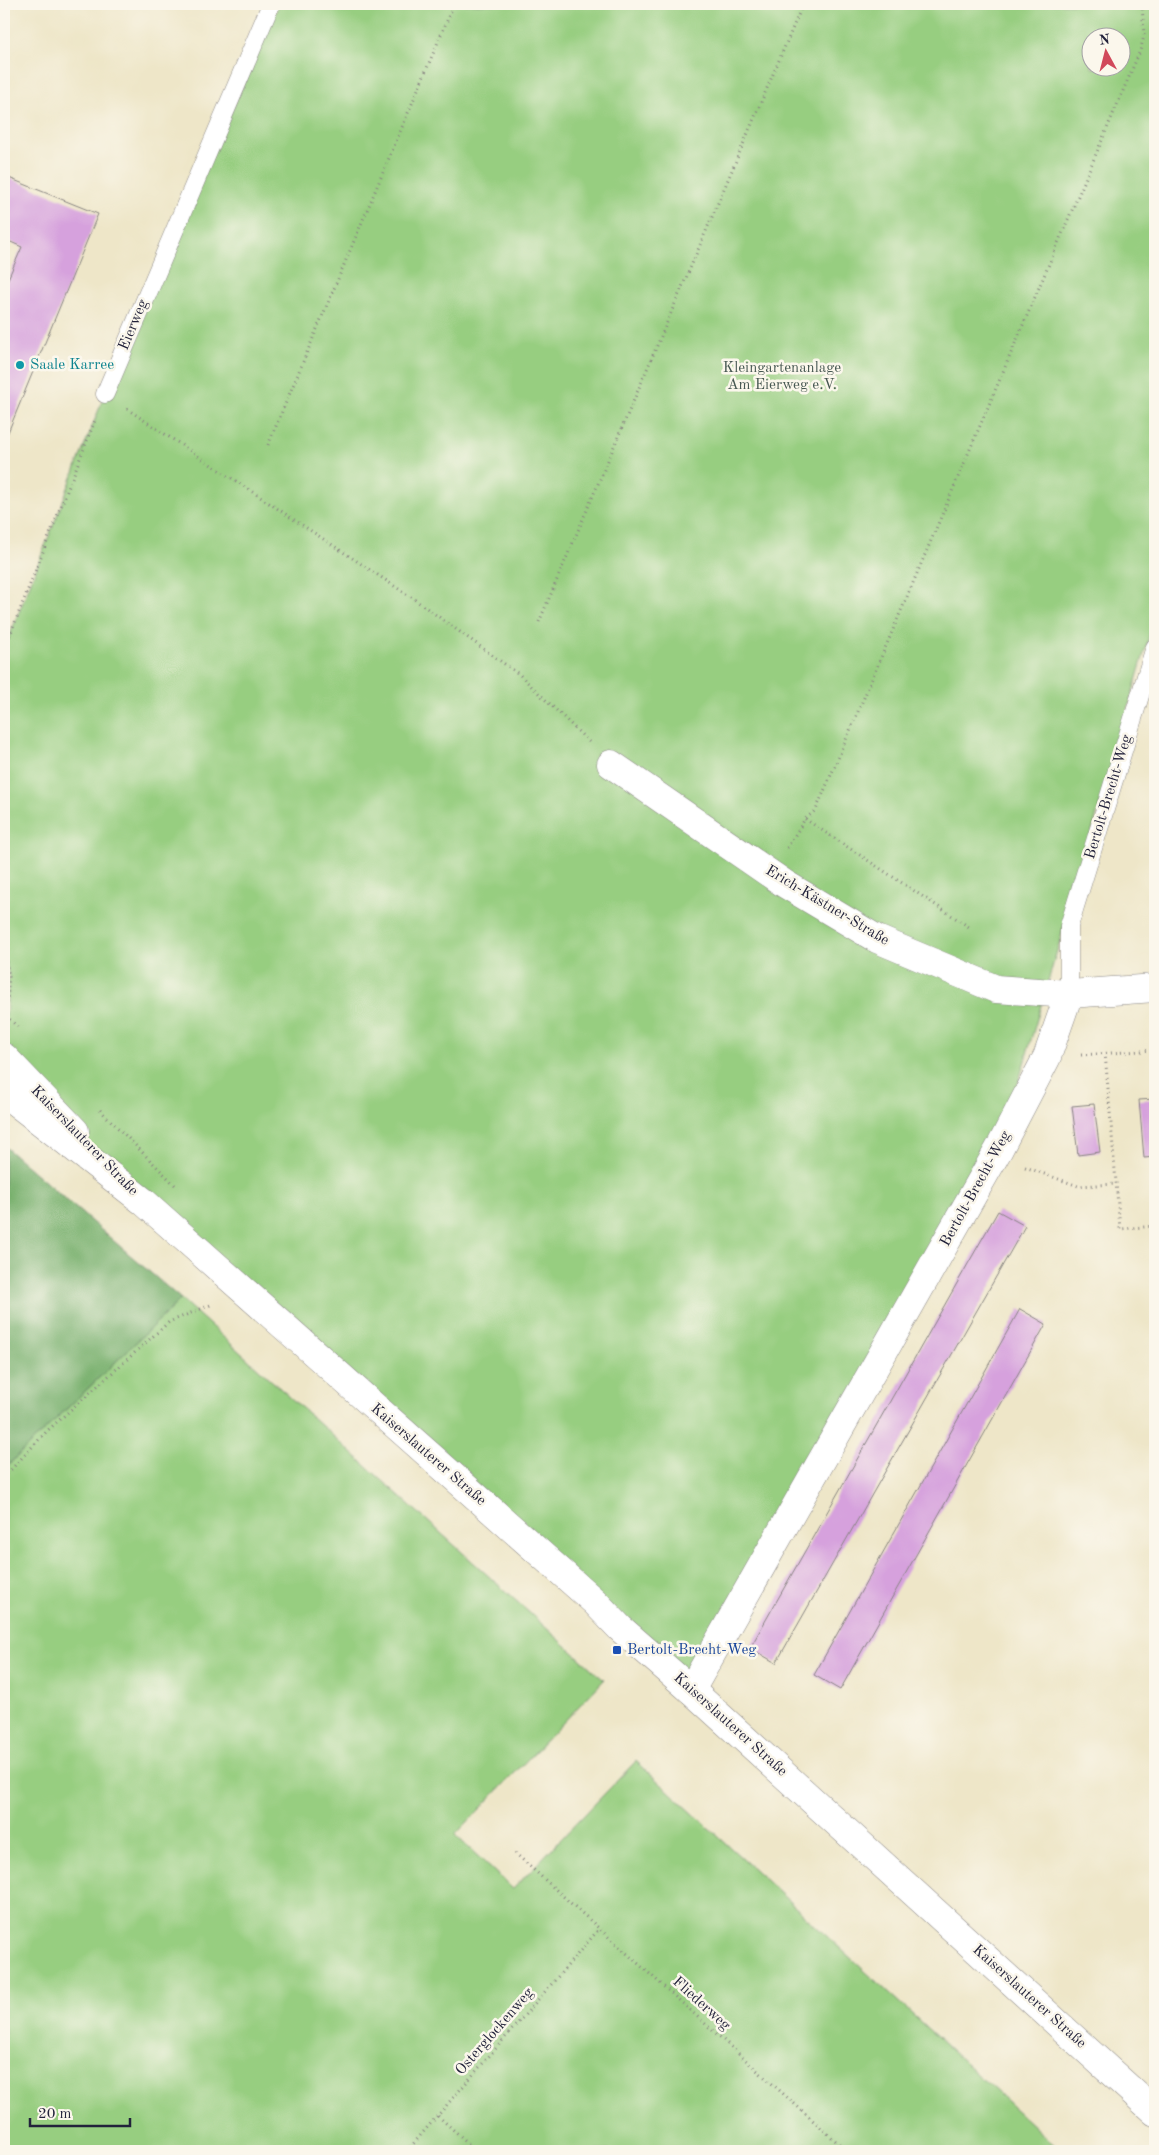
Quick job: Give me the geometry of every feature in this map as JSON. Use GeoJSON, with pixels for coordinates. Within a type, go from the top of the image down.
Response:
{"type":"FeatureCollection","features":[{"type":"Feature","properties":{"kind":"street","name":"Erich-Kästner-Straße"},"geometry":{"type":"LineString","coordinates":[[611,764],[785,884],[877,939],[996,989],[1070,994],[1155,988]]}},
{"type":"Feature","properties":{"kind":"street","name":"Bertolt-Brecht-Weg"},"geometry":{"type":"LineString","coordinates":[[691,1690],[999,1149],[1047,1057],[1070,994]]}},
{"type":"Feature","properties":{"kind":"street","name":"Kaiserslauterer Straße"},"geometry":{"type":"LineString","coordinates":[[4,1057],[144,1202]]}},
{"type":"Feature","properties":{"kind":"street","name":"Kaiserslauterer Straße"},"geometry":{"type":"LineString","coordinates":[[4,1093],[144,1202],[691,1690],[1155,2112]]}},
{"type":"Feature","properties":{"kind":"lane","name":"Eierweg"},"geometry":{"type":"LineString","coordinates":[[105,394],[271,4]]}},
{"type":"Feature","properties":{"kind":"lane","name":"Bertolt-Brecht-Weg"},"geometry":{"type":"LineString","coordinates":[[1070,994],[1069,926],[1155,647]]}},
{"type":"Feature","properties":{"kind":"path"},"geometry":{"type":"LineString","coordinates":[[268,445],[454,4]]}},
{"type":"Feature","properties":{"kind":"path"},"geometry":{"type":"LineString","coordinates":[[539,622],[803,4]]}},
{"type":"Feature","properties":{"kind":"path"},"geometry":{"type":"LineString","coordinates":[[968,926],[805,819],[816,810],[1140,51],[1144,36],[1142,4]]}},
{"type":"Feature","properties":{"kind":"path"},"geometry":{"type":"LineString","coordinates":[[4,650],[105,394],[411,596],[520,675],[611,764]]}},
{"type":"Feature","properties":{"kind":"path"},"geometry":{"type":"LineString","coordinates":[[4,952],[9,977],[5,1017],[27,1036]]}},
{"type":"Feature","properties":{"kind":"path"},"geometry":{"type":"LineString","coordinates":[[1047,1057],[1155,1050]]}},
{"type":"Feature","properties":{"kind":"path"},"geometry":{"type":"LineString","coordinates":[[1105,1053],[1120,1229],[1155,1226]]}},
{"type":"Feature","properties":{"kind":"path"},"geometry":{"type":"LineString","coordinates":[[96,1106],[180,1189]]}},
{"type":"Feature","properties":{"kind":"path"},"geometry":{"type":"LineString","coordinates":[[1020,1165],[1078,1186],[1116,1184]]}},
{"type":"Feature","properties":{"kind":"path"},"geometry":{"type":"LineString","coordinates":[[4,1477],[48,1432],[169,1322],[222,1300],[221,1271]]}},
{"type":"Feature","properties":{"kind":"path","name":"Fliederweg"},"geometry":{"type":"LineString","coordinates":[[516,1853],[541,1873],[847,2151]]}},
{"type":"Feature","properties":{"kind":"path","name":"Osterglockenweg"},"geometry":{"type":"LineString","coordinates":[[407,2151],[600,1928]]}},
{"type":"Feature","properties":{"kind":"path"},"geometry":{"type":"LineString","coordinates":[[438,2116],[477,2151]]}},
{"type":"Feature","properties":{"kind":"green space","name":"Kleingartenanlage Am Eierweg e.V."},"geometry":{"type":"Polygon","coordinates":[[[279,4],[1155,4],[1155,616],[999,1149],[691,1690],[144,1202],[4,1057],[4,1018],[6,1015],[9,977],[4,952],[4,650],[105,394],[279,4]]]}},
{"type":"Feature","properties":{"kind":"green space"},"geometry":{"type":"Polygon","coordinates":[[[4,1146],[181,1299],[4,1469],[4,1146]]]}},
{"type":"Feature","properties":{"kind":"green space"},"geometry":{"type":"Polygon","coordinates":[[[181,1299],[604,1680],[455,1835],[513,1889],[636,1761],[1061,2151],[4,2151],[4,1469],[181,1299]]]}},
{"type":"Feature","properties":{"kind":"building","name":"Saale Karree"},"geometry":{"type":"Polygon","coordinates":[[[4,176],[98,214],[4,442],[4,288],[22,247],[4,239],[4,176]]]}},
{"type":"Feature","properties":{"kind":"building"},"geometry":{"type":"Polygon","coordinates":[[[1155,1099],[1155,1157],[1144,1158],[1139,1100],[1155,1099]]]}},
{"type":"Feature","properties":{"kind":"building"},"geometry":{"type":"Polygon","coordinates":[[[1094,1104],[1100,1152],[1078,1155],[1072,1106],[1094,1104]]]}},
{"type":"Feature","properties":{"kind":"building"},"geometry":{"type":"Polygon","coordinates":[[[998,1211],[1025,1226],[776,1663],[750,1648],[998,1211]]]}},
{"type":"Feature","properties":{"kind":"building"},"geometry":{"type":"Polygon","coordinates":[[[1020,1309],[1046,1324],[840,1690],[814,1675],[1020,1309]]]}},
{"type":"Feature","properties":{"kind":"place","name":"Saale Karree"},"geometry":{"type":"Point","coordinates":[20,365]}},
{"type":"Feature","properties":{"kind":"place","name":"Bertolt-Brecht-Weg"},"geometry":{"type":"Point","coordinates":[617,1650]}}]}
